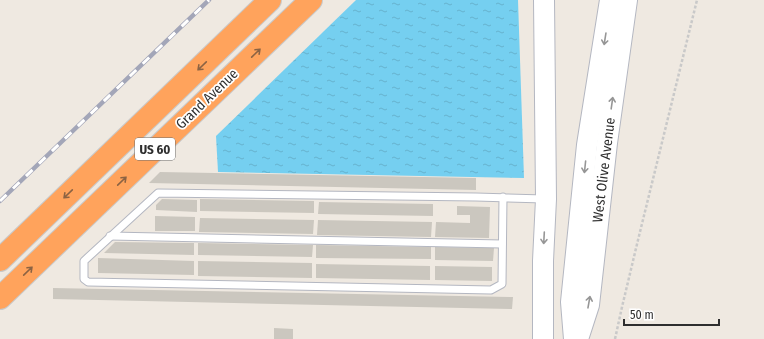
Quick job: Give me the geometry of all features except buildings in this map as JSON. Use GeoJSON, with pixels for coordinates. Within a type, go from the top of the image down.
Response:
{"type":"FeatureCollection","features":[{"type":"Feature","properties":{"kind":"highway","name":"Grand Avenue"},"geometry":{"type":"LineString","coordinates":[[0,260],[270,0]]}},
{"type":"Feature","properties":{"kind":"highway","name":"Grand Avenue"},"geometry":{"type":"LineString","coordinates":[[0,298],[311,0]]}},
{"type":"Feature","properties":{"kind":"main road"},"geometry":{"type":"LineString","coordinates":[[543,339],[543,261],[546,199],[544,0]]}},
{"type":"Feature","properties":{"kind":"main road","name":"West Olive Avenue"},"geometry":{"type":"LineString","coordinates":[[576,339],[571,302],[587,145],[610,0]]}},
{"type":"Feature","properties":{"kind":"main road","name":"West Olive Avenue"},"geometry":{"type":"LineString","coordinates":[[576,339],[589,305],[607,143],[627,0]]}},
{"type":"Feature","properties":{"kind":"lane"},"geometry":{"type":"LineString","coordinates":[[503,197],[502,284],[491,290],[88,282],[84,279],[84,260],[158,193],[503,197],[546,199]]}},
{"type":"Feature","properties":{"kind":"lane"},"geometry":{"type":"LineString","coordinates":[[110,236],[502,244]]}},
{"type":"Feature","properties":{"kind":"path"},"geometry":{"type":"LineString","coordinates":[[615,339],[697,0]]}},
{"type":"Feature","properties":{"kind":"water"},"geometry":{"type":"Polygon","coordinates":[[[356,0],[518,0],[524,178],[218,172],[216,136],[356,0]]]}},
{"type":"Feature","properties":{"kind":"railway"},"geometry":{"type":"LineString","coordinates":[[0,201],[209,0]]}}]}
